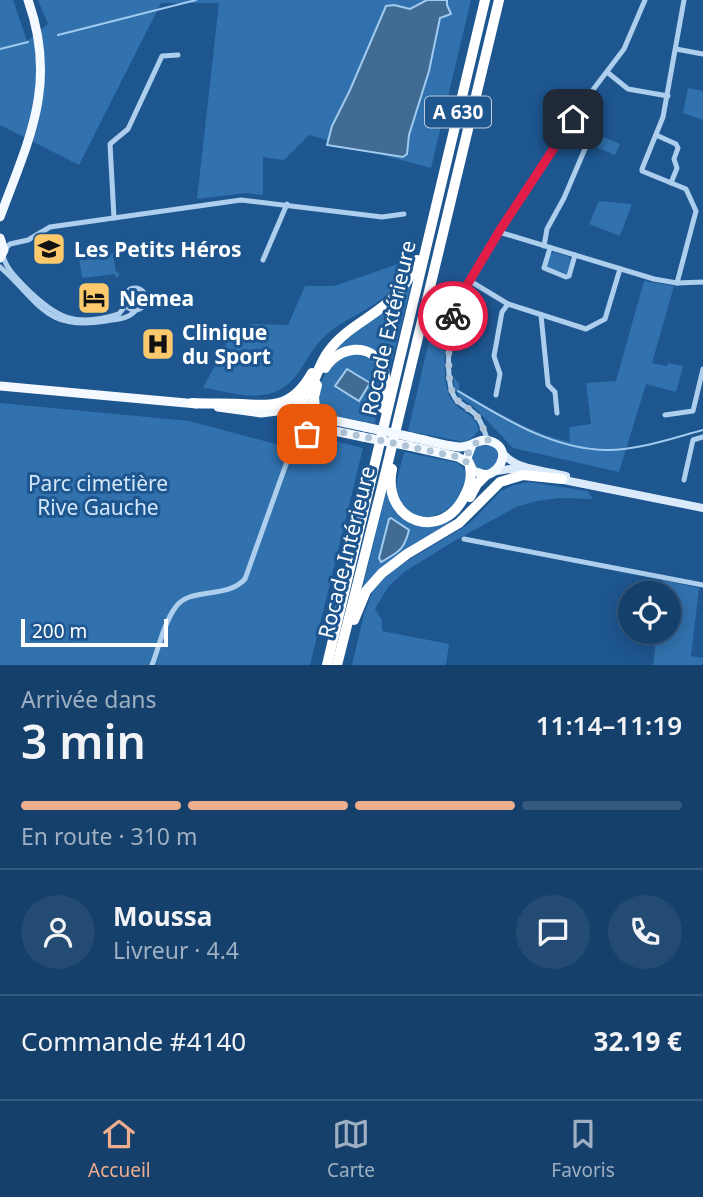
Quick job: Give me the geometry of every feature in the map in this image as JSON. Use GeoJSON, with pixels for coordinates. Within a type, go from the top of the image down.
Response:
{"type":"FeatureCollection","features":[{"type":"Feature","properties":{"kind":"highway","name":"Rocade Extérieure"},"geometry":{"type":"LineString","coordinates":[[327,665],[485,0]]}},
{"type":"Feature","properties":{"kind":"highway","name":"Rocade Intérieure"},"geometry":{"type":"LineString","coordinates":[[340,665],[499,0]]}},
{"type":"Feature","properties":{"kind":"highway"},"geometry":{"type":"LineString","coordinates":[[294,405],[310,390],[327,353],[336,343],[386,306],[405,284],[416,264],[426,230],[432,225]]}},
{"type":"Feature","properties":{"kind":"highway"},"geometry":{"type":"LineString","coordinates":[[192,403],[264,407],[284,401],[303,387],[324,351],[342,335],[352,331]]}},
{"type":"Feature","properties":{"kind":"highway"},"geometry":{"type":"LineString","coordinates":[[316,411],[314,397],[317,386],[325,368],[334,357],[351,349],[370,353],[381,364],[385,377],[380,442]]}},
{"type":"Feature","properties":{"kind":"highway"},"geometry":{"type":"LineString","coordinates":[[407,382],[390,481],[392,497],[399,510],[417,521],[431,523],[443,520],[452,514],[465,496],[470,480],[469,465]]}},
{"type":"Feature","properties":{"kind":"highway"},"geometry":{"type":"LineString","coordinates":[[448,528],[461,514],[477,484],[486,475]]}},
{"type":"Feature","properties":{"kind":"highway"},"geometry":{"type":"LineString","coordinates":[[340,665],[357,610],[373,581],[393,564],[466,517],[500,481],[523,475],[562,479]]}},
{"type":"Feature","properties":{"kind":"main road"},"geometry":{"type":"LineString","coordinates":[[0,217],[28,140],[41,90],[41,46],[28,0]]}},
{"type":"Feature","properties":{"kind":"main road"},"geometry":{"type":"LineString","coordinates":[[2,387],[130,396],[261,413],[307,403],[327,419],[364,432]]}},
{"type":"Feature","properties":{"kind":"main road"},"geometry":{"type":"LineString","coordinates":[[293,433],[286,416],[294,405]]}},
{"type":"Feature","properties":{"kind":"main road"},"geometry":{"type":"LineString","coordinates":[[312,431],[318,423],[316,411]]}},
{"type":"Feature","properties":{"kind":"main road"},"geometry":{"type":"LineString","coordinates":[[261,413],[293,433],[326,429],[364,432],[459,447],[480,442],[495,443],[512,462],[599,486]]}},
{"type":"Feature","properties":{"kind":"main road"},"geometry":{"type":"LineString","coordinates":[[410,441],[458,457],[477,473],[486,475],[510,469],[703,508]]}},
{"type":"Feature","properties":{"kind":"main road"},"geometry":{"type":"LineString","coordinates":[[469,465],[468,453],[480,442]]}},
{"type":"Feature","properties":{"kind":"main road"},"geometry":{"type":"LineString","coordinates":[[497,471],[502,462],[502,452]]}},
{"type":"Feature","properties":{"kind":"street"},"geometry":{"type":"LineString","coordinates":[[480,442],[483,430],[476,415],[453,395],[450,385],[450,326],[456,306],[499,232],[573,119],[626,45],[645,0]]}},
{"type":"Feature","properties":{"kind":"street"},"geometry":{"type":"LineString","coordinates":[[677,283],[696,211],[686,189],[642,171],[663,117],[684,0]]}},
{"type":"Feature","properties":{"kind":"street"},"geometry":{"type":"LineString","coordinates":[[676,49],[703,54]]}},
{"type":"Feature","properties":{"kind":"street"},"geometry":{"type":"LineString","coordinates":[[114,218],[110,144],[128,129],[162,56],[178,55]]}},
{"type":"Feature","properties":{"kind":"street"},"geometry":{"type":"LineString","coordinates":[[607,72],[628,89],[668,96]]}},
{"type":"Feature","properties":{"kind":"street"},"geometry":{"type":"LineString","coordinates":[[573,119],[583,132],[587,144],[564,198],[547,229],[544,268],[569,276],[575,255]]}},
{"type":"Feature","properties":{"kind":"street"},"geometry":{"type":"LineString","coordinates":[[656,135],[676,144],[678,148],[674,159],[677,168],[671,183]]}},
{"type":"Feature","properties":{"kind":"street"},"geometry":{"type":"LineString","coordinates":[[126,305],[119,314],[87,321],[71,320],[57,315],[19,281],[5,263],[2,245],[28,240],[50,227],[241,200],[382,217],[404,214]]}},
{"type":"Feature","properties":{"kind":"street"},"geometry":{"type":"LineString","coordinates":[[263,260],[287,204]]}},
{"type":"Feature","properties":{"kind":"street"},"geometry":{"type":"LineString","coordinates":[[499,232],[654,279],[677,283],[703,282]]}},
{"type":"Feature","properties":{"kind":"street"},"geometry":{"type":"LineString","coordinates":[[0,267],[32,301],[58,320],[71,324],[89,324],[132,315],[146,302],[146,295],[135,288],[128,290],[124,299],[126,305],[136,310]]}},
{"type":"Feature","properties":{"kind":"street"},"geometry":{"type":"LineString","coordinates":[[470,281],[508,304],[586,329],[605,319],[620,269]]}},
{"type":"Feature","properties":{"kind":"street"},"geometry":{"type":"LineString","coordinates":[[496,395],[500,374],[494,356],[502,312],[508,304]]}},
{"type":"Feature","properties":{"kind":"street"},"geometry":{"type":"LineString","coordinates":[[541,315],[548,386],[555,392],[558,413]]}},
{"type":"Feature","properties":{"kind":"street"},"geometry":{"type":"LineString","coordinates":[[665,415],[693,411],[703,369]]}},
{"type":"Feature","properties":{"kind":"street"},"geometry":{"type":"LineString","coordinates":[[152,665],[174,609],[182,600],[231,590],[245,579],[293,433]]}},
{"type":"Feature","properties":{"kind":"street"},"geometry":{"type":"LineString","coordinates":[[684,480],[693,440],[703,438]]}},
{"type":"Feature","properties":{"kind":"street"},"geometry":{"type":"LineString","coordinates":[[464,539],[703,584]]}},
{"type":"Feature","properties":{"kind":"green space"},"geometry":{"type":"Polygon","coordinates":[[[0,0],[13,0],[27,41],[48,24],[38,0],[471,0],[431,168],[309,135],[284,160],[263,157],[263,195],[247,193],[197,199],[219,3],[161,3],[79,165],[0,125],[0,0]]]}},
{"type":"Feature","properties":{"kind":"green space"},"geometry":{"type":"Polygon","coordinates":[[[688,88],[703,91],[703,120],[683,113],[688,88]]]}},
{"type":"Feature","properties":{"kind":"green space"},"geometry":{"type":"Polygon","coordinates":[[[596,134],[620,144],[615,155],[591,145],[596,134]]]}},
{"type":"Feature","properties":{"kind":"green space"},"geometry":{"type":"Polygon","coordinates":[[[599,201],[632,204],[620,236],[589,224],[599,201]]]}},
{"type":"Feature","properties":{"kind":"green space"},"geometry":{"type":"Polygon","coordinates":[[[114,249],[116,272],[119,276],[116,278],[115,274],[82,278],[79,258],[112,254],[114,249]]]}},
{"type":"Feature","properties":{"kind":"green space"},"geometry":{"type":"Polygon","coordinates":[[[554,252],[571,260],[567,274],[546,267],[550,255],[554,252]]]}},
{"type":"Feature","properties":{"kind":"green space"},"geometry":{"type":"Polygon","coordinates":[[[407,261],[392,290],[326,335],[285,387],[255,396],[203,388],[231,335],[252,324],[288,325],[305,286],[334,286],[407,261]]]}},
{"type":"Feature","properties":{"kind":"green space"},"geometry":{"type":"Polygon","coordinates":[[[413,278],[388,377],[373,351],[328,356],[413,278]]]}},
{"type":"Feature","properties":{"kind":"green space"},"geometry":{"type":"Polygon","coordinates":[[[644,281],[674,286],[652,363],[683,366],[676,392],[646,384],[619,472],[513,448],[473,406],[459,397],[454,386],[454,377],[459,384],[459,390],[499,413],[540,433],[570,442],[569,427],[591,424],[586,383],[616,381],[644,281]]]}},
{"type":"Feature","properties":{"kind":"green space"},"geometry":{"type":"Polygon","coordinates":[[[450,310],[445,358],[446,384],[454,403],[472,417],[479,430],[464,442],[408,431],[436,311],[450,310]]]}},
{"type":"Feature","properties":{"kind":"green space"},"geometry":{"type":"Polygon","coordinates":[[[355,352],[367,358],[380,372],[382,390],[375,424],[332,415],[319,406],[318,394],[328,369],[336,361],[355,352]]]}},
{"type":"Feature","properties":{"kind":"green space","name":"Parc cimetière Rive Gauche"},"geometry":{"type":"Polygon","coordinates":[[[0,403],[189,421],[299,450],[323,438],[363,448],[310,665],[0,665],[0,403]]]}},
{"type":"Feature","properties":{"kind":"green space"},"geometry":{"type":"Polygon","coordinates":[[[304,406],[311,411],[314,422],[302,431],[296,430],[290,423],[291,412],[304,406]]]}},
{"type":"Feature","properties":{"kind":"green space"},"geometry":{"type":"Polygon","coordinates":[[[485,444],[494,448],[498,457],[494,466],[485,470],[476,466],[472,457],[476,448],[485,444]]]}},
{"type":"Feature","properties":{"kind":"green space"},"geometry":{"type":"Polygon","coordinates":[[[404,452],[458,463],[465,470],[465,484],[450,507],[426,517],[414,516],[404,508],[396,490],[404,452]]]}},
{"type":"Feature","properties":{"kind":"green space"},"geometry":{"type":"Polygon","coordinates":[[[529,482],[587,491],[593,499],[559,498],[516,507],[404,572],[388,587],[375,609],[382,620],[382,631],[449,644],[446,665],[352,665],[364,614],[373,590],[392,570],[469,524],[501,491],[529,482]]]}},
{"type":"Feature","properties":{"kind":"green space"},"geometry":{"type":"Polygon","coordinates":[[[387,487],[411,522],[460,512],[448,524],[396,558],[362,590],[387,487]]]}},
{"type":"Feature","properties":{"kind":"green space"},"geometry":{"type":"Polygon","coordinates":[[[681,584],[699,588],[691,656],[703,658],[703,665],[653,665],[656,644],[681,644],[681,584]]]}},
{"type":"Feature","properties":{"kind":"shaded area"},"geometry":{"type":"Polygon","coordinates":[[[427,0],[447,0],[451,14],[440,18],[429,71],[409,135],[407,154],[403,157],[327,145],[332,126],[386,6],[410,9],[427,0]]]}},
{"type":"Feature","properties":{"kind":"shaded area"},"geometry":{"type":"Polygon","coordinates":[[[347,369],[370,383],[359,401],[335,386],[347,369]]]}},
{"type":"Feature","properties":{"kind":"shaded area"},"geometry":{"type":"Polygon","coordinates":[[[391,518],[409,530],[400,550],[381,562],[379,558],[391,518]]]}},
{"type":"Feature","properties":{"kind":"waterway"},"geometry":{"type":"LineString","coordinates":[[58,35],[196,0]]}},
{"type":"Feature","properties":{"kind":"waterway"},"geometry":{"type":"LineString","coordinates":[[0,49],[28,42]]}},
{"type":"Feature","properties":{"kind":"waterway"},"geometry":{"type":"LineString","coordinates":[[458,391],[529,431],[588,449],[632,448],[703,430]]}},
{"type":"Feature","properties":{"kind":"way so far"},"geometry":{"type":"LineString","coordinates":[[307,434],[312,431],[332,430],[458,457],[468,463],[468,453],[472,445],[488,440],[479,419],[453,395],[450,385],[450,326],[453,316]]}},
{"type":"Feature","properties":{"kind":"place","name":"Les Petits Héros"},"geometry":{"type":"Point","coordinates":[49,249]}},
{"type":"Feature","properties":{"kind":"place","name":"Nemea"},"geometry":{"type":"Point","coordinates":[94,298]}},
{"type":"Feature","properties":{"kind":"place","name":"Clinique du Sport"},"geometry":{"type":"Point","coordinates":[158,344]}},
{"type":"Feature","properties":{"kind":"route"},"geometry":{"type":"LineString","coordinates":[[453,316],[460,297],[500,230],[573,119]]}}]}
